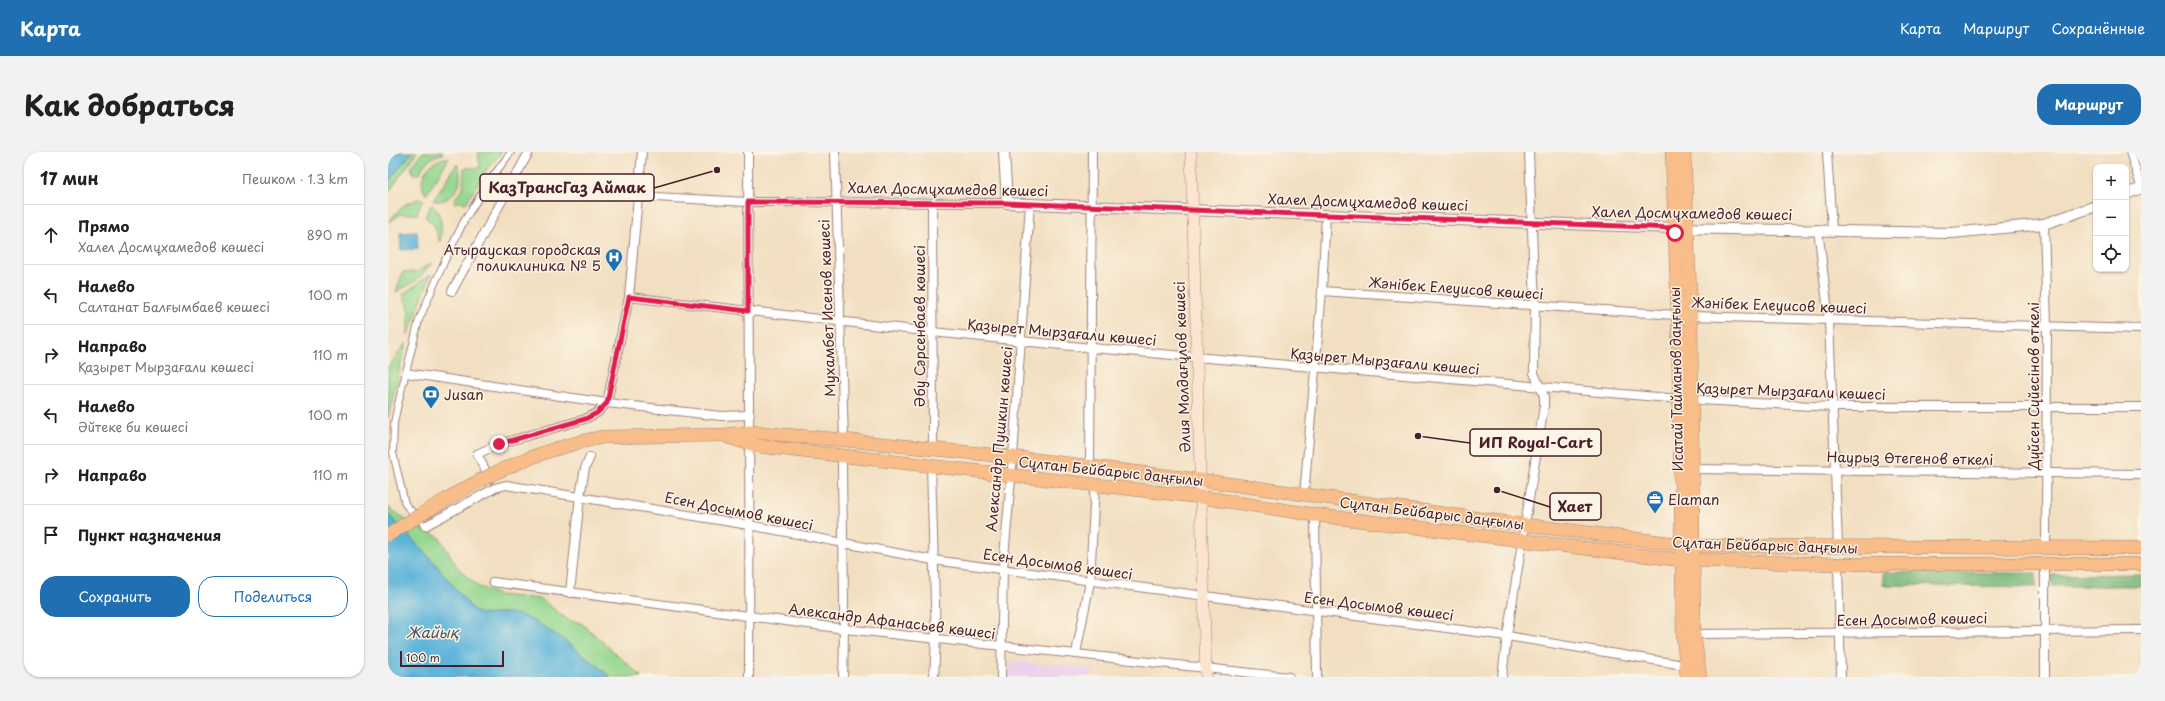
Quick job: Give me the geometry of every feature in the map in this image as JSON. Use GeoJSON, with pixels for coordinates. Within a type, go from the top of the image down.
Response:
{"type":"FeatureCollection","features":[{"type":"Feature","properties":{"kind":"main road","name":"Әлия Молдағұлов көшесі"},"geometry":{"type":"LineString","coordinates":[[1191,152],[1206,673]]}},
{"type":"Feature","properties":{"kind":"main road","name":"Исатай Тайманов даңғылы"},"geometry":{"type":"LineString","coordinates":[[1672,152],[1675,228],[1685,315]]}},
{"type":"Feature","properties":{"kind":"main road","name":"Исатай Тайманов даңғылы"},"geometry":{"type":"LineString","coordinates":[[1684,152],[1688,228],[1685,315],[1686,400],[1693,469],[1687,545]]}},
{"type":"Feature","properties":{"kind":"main road","name":"Исатай Тайманов даңғылы"},"geometry":{"type":"LineString","coordinates":[[1686,400],[1679,469],[1688,561],[1688,634],[1686,672]]}},
{"type":"Feature","properties":{"kind":"main road","name":"Сұлтан Бейбарыс даңғылы"},"geometry":{"type":"LineString","coordinates":[[388,535],[445,499],[494,472],[539,453],[574,442],[603,437],[724,435],[750,438],[842,456],[1201,497],[1314,515],[1688,561],[1838,564],[2141,564]]}},
{"type":"Feature","properties":{"kind":"main road","name":"Сұлтан Бейбарыс даңғылы"},"geometry":{"type":"LineString","coordinates":[[750,438],[844,440],[1013,457],[1200,480],[1418,511],[1687,545],[2141,548]]}},
{"type":"Feature","properties":{"kind":"main road"},"geometry":{"type":"LineString","coordinates":[[1416,527],[1415,520],[1418,511]]}},
{"type":"Feature","properties":{"kind":"main road","name":"Исатай Тайманов даңғылы"},"geometry":{"type":"LineString","coordinates":[[1688,634],[1700,671]]}},
{"type":"Feature","properties":{"kind":"street"},"geometry":{"type":"LineString","coordinates":[[425,526],[405,504],[393,453],[394,423],[419,320],[464,221],[490,180],[511,152]]}},
{"type":"Feature","properties":{"kind":"street"},"geometry":{"type":"LineString","coordinates":[[452,291],[529,152]]}},
{"type":"Feature","properties":{"kind":"street"},"geometry":{"type":"LineString","coordinates":[[495,488],[477,454],[499,444],[585,419],[597,413],[607,403],[629,297],[636,196],[642,152]]}},
{"type":"Feature","properties":{"kind":"street"},"geometry":{"type":"LineString","coordinates":[[748,152],[748,311],[750,415],[749,677]]}},
{"type":"Feature","properties":{"kind":"street","name":"Мухамбет Исенов көшесі"},"geometry":{"type":"LineString","coordinates":[[836,152],[844,440]]}},
{"type":"Feature","properties":{"kind":"street"},"geometry":{"type":"LineString","coordinates":[[1004,152],[1006,203]]}},
{"type":"Feature","properties":{"kind":"street"},"geometry":{"type":"LineString","coordinates":[[1090,467],[1092,348],[1092,152]]}},
{"type":"Feature","properties":{"kind":"street"},"geometry":{"type":"LineString","coordinates":[[1502,677],[1506,636],[1544,406],[1544,396],[1534,373],[1535,306],[1529,152]]}},
{"type":"Feature","properties":{"kind":"street"},"geometry":{"type":"LineString","coordinates":[[1827,152],[1832,230]]}},
{"type":"Feature","properties":{"kind":"street"},"geometry":{"type":"LineString","coordinates":[[2129,193],[2141,187],[2130,152]]}},
{"type":"Feature","properties":{"kind":"street","name":"Халел Досмұхамедов көшесі"},"geometry":{"type":"LineString","coordinates":[[636,196],[748,202],[1006,203],[1675,228],[1818,229],[1952,233],[2044,224],[2093,207]]}},
{"type":"Feature","properties":{"kind":"street","name":"Әбу Сәрсенбаев көшесі"},"geometry":{"type":"LineString","coordinates":[[932,203],[933,449]]}},
{"type":"Feature","properties":{"kind":"street","name":"Александр Пушкин көшесі"},"geometry":{"type":"LineString","coordinates":[[1001,677],[1003,648],[1003,568],[1010,476],[1013,457],[1030,204]]}},
{"type":"Feature","properties":{"kind":"street"},"geometry":{"type":"LineString","coordinates":[[1304,495],[1314,368],[1322,291],[1326,215]]}},
{"type":"Feature","properties":{"kind":"street","name":"Дүйсен Сүйесінов өткелі"},"geometry":{"type":"LineString","coordinates":[[2044,224],[2047,326],[2046,547]]}},
{"type":"Feature","properties":{"kind":"street"},"geometry":{"type":"LineString","coordinates":[[1818,229],[1829,320],[1838,545]]}},
{"type":"Feature","properties":{"kind":"street","name":"Жәнібек Елеуисов көшесі"},"geometry":{"type":"LineString","coordinates":[[1322,291],[1685,315],[2141,329]]}},
{"type":"Feature","properties":{"kind":"street","name":"Қазырет Мырзағали көшесі"},"geometry":{"type":"LineString","coordinates":[[629,297],[1021,342],[1686,400],[1832,407],[2141,407]]}},
{"type":"Feature","properties":{"kind":"street"},"geometry":{"type":"LineString","coordinates":[[406,373],[607,403],[721,416],[750,415]]}},
{"type":"Feature","properties":{"kind":"street"},"geometry":{"type":"LineString","coordinates":[[842,456],[842,544],[845,630],[843,677]]}},
{"type":"Feature","properties":{"kind":"street"},"geometry":{"type":"LineString","coordinates":[[570,594],[580,496],[585,468],[590,458]]}},
{"type":"Feature","properties":{"kind":"street"},"geometry":{"type":"LineString","coordinates":[[931,466],[936,638],[934,677]]}},
{"type":"Feature","properties":{"kind":"street","name":"Наурыз Өтегенов өткелі"},"geometry":{"type":"LineString","coordinates":[[1679,469],[2141,474]]}},
{"type":"Feature","properties":{"kind":"street"},"geometry":{"type":"LineString","coordinates":[[1076,653],[1090,582],[1095,484]]}},
{"type":"Feature","properties":{"kind":"street","name":"Есен Досымов көшесі"},"geometry":{"type":"LineString","coordinates":[[425,526],[495,488],[506,485],[749,525],[842,544],[933,560],[1003,568],[1090,582],[1506,636],[1686,672],[1700,671]]}},
{"type":"Feature","properties":{"kind":"street"},"geometry":{"type":"LineString","coordinates":[[1314,515],[1317,677]]}},
{"type":"Feature","properties":{"kind":"street"},"geometry":{"type":"LineString","coordinates":[[1838,564],[1841,677]]}},
{"type":"Feature","properties":{"kind":"street"},"geometry":{"type":"LineString","coordinates":[[2045,677],[2046,564]]}},
{"type":"Feature","properties":{"kind":"street","name":"Александр Афанасьев көшесі"},"geometry":{"type":"LineString","coordinates":[[492,582],[570,594],[845,630],[936,638],[1003,648],[1076,653],[1206,673],[1290,677]]}},
{"type":"Feature","properties":{"kind":"street","name":"Есен Досымов көшесі"},"geometry":{"type":"LineString","coordinates":[[1688,634],[2141,630]]}},
{"type":"Feature","properties":{"kind":"shaded area"},"geometry":{"type":"Polygon","coordinates":[[[1011,661],[1093,668],[1092,677],[1010,677],[1011,661]]]}},
{"type":"Feature","properties":{"kind":"green space"},"geometry":{"type":"Polygon","coordinates":[[[412,152],[417,152],[388,193],[388,182],[412,152]]]}},
{"type":"Feature","properties":{"kind":"green space"},"geometry":{"type":"Polygon","coordinates":[[[423,152],[443,152],[443,154],[432,158],[426,163],[420,173],[414,174],[411,167],[423,152]]]}},
{"type":"Feature","properties":{"kind":"green space"},"geometry":{"type":"Polygon","coordinates":[[[478,152],[502,152],[487,169],[466,203],[460,201],[455,203],[454,200],[463,188],[464,168],[480,168],[478,152]]]}},
{"type":"Feature","properties":{"kind":"green space"},"geometry":{"type":"Polygon","coordinates":[[[449,158],[426,195],[422,183],[425,172],[438,160],[449,158]]]}},
{"type":"Feature","properties":{"kind":"green space"},"geometry":{"type":"Polygon","coordinates":[[[457,164],[460,178],[456,190],[447,199],[433,201],[457,164]]]}},
{"type":"Feature","properties":{"kind":"green space"},"geometry":{"type":"Polygon","coordinates":[[[418,199],[424,200],[419,207],[417,214],[401,214],[388,222],[404,205],[418,199]]]}},
{"type":"Feature","properties":{"kind":"green space"},"geometry":{"type":"Polygon","coordinates":[[[431,205],[440,216],[440,242],[434,225],[425,217],[431,205]]]}},
{"type":"Feature","properties":{"kind":"green space"},"geometry":{"type":"Polygon","coordinates":[[[432,263],[417,280],[396,292],[403,272],[416,272],[432,263]]]}},
{"type":"Feature","properties":{"kind":"green space"},"geometry":{"type":"Polygon","coordinates":[[[431,274],[408,335],[409,309],[403,294],[431,274]]]}},
{"type":"Feature","properties":{"kind":"green space"},"geometry":{"type":"Polygon","coordinates":[[[406,343],[388,418],[388,367],[406,343]]]}},
{"type":"Feature","properties":{"kind":"green space"},"geometry":{"type":"Polygon","coordinates":[[[388,507],[413,525],[439,537],[458,568],[477,586],[498,595],[541,599],[568,620],[581,623],[642,677],[611,677],[559,637],[517,614],[500,613],[483,615],[474,611],[431,559],[388,514],[388,507]]]}},
{"type":"Feature","properties":{"kind":"green space"},"geometry":{"type":"Polygon","coordinates":[[[1883,572],[2036,573],[2036,587],[1883,585],[1883,572]]]}},
{"type":"Feature","properties":{"kind":"green space"},"geometry":{"type":"Polygon","coordinates":[[[2141,574],[2141,586],[2052,586],[2052,575],[2141,574]]]}},
{"type":"Feature","properties":{"kind":"water"},"geometry":{"type":"Polygon","coordinates":[[[388,152],[412,152],[388,182],[388,152]]]}},
{"type":"Feature","properties":{"kind":"water"},"geometry":{"type":"Polygon","coordinates":[[[417,232],[418,249],[401,250],[400,233],[417,232]]]}},
{"type":"Feature","properties":{"kind":"water","name":"Жайық"},"geometry":{"type":"Polygon","coordinates":[[[388,514],[431,559],[474,611],[485,614],[511,613],[528,618],[566,641],[611,677],[388,677],[388,514]]]}},
{"type":"Feature","properties":{"kind":"place","name":"КазТрансГаз Аймак"},"geometry":{"type":"Point","coordinates":[717,170]}},
{"type":"Feature","properties":{"kind":"place","name":"Атырауская городская поликлиника № 5"},"geometry":{"type":"Point","coordinates":[614,272]}},
{"type":"Feature","properties":{"kind":"place","name":"Jusan"},"geometry":{"type":"Point","coordinates":[431,409]}},
{"type":"Feature","properties":{"kind":"place","name":"ИП Royal-Cart"},"geometry":{"type":"Point","coordinates":[1418,436]}},
{"type":"Feature","properties":{"kind":"place","name":"Хает"},"geometry":{"type":"Point","coordinates":[1497,490]}},
{"type":"Feature","properties":{"kind":"place","name":"Elaman"},"geometry":{"type":"Point","coordinates":[1655,514]}},
{"type":"Feature","properties":{"kind":"route"},"geometry":{"type":"LineString","coordinates":[[499,444],[585,419],[597,413],[607,403],[629,297],[748,311],[748,202],[1006,203],[1675,228],[1675,233]]}}]}
